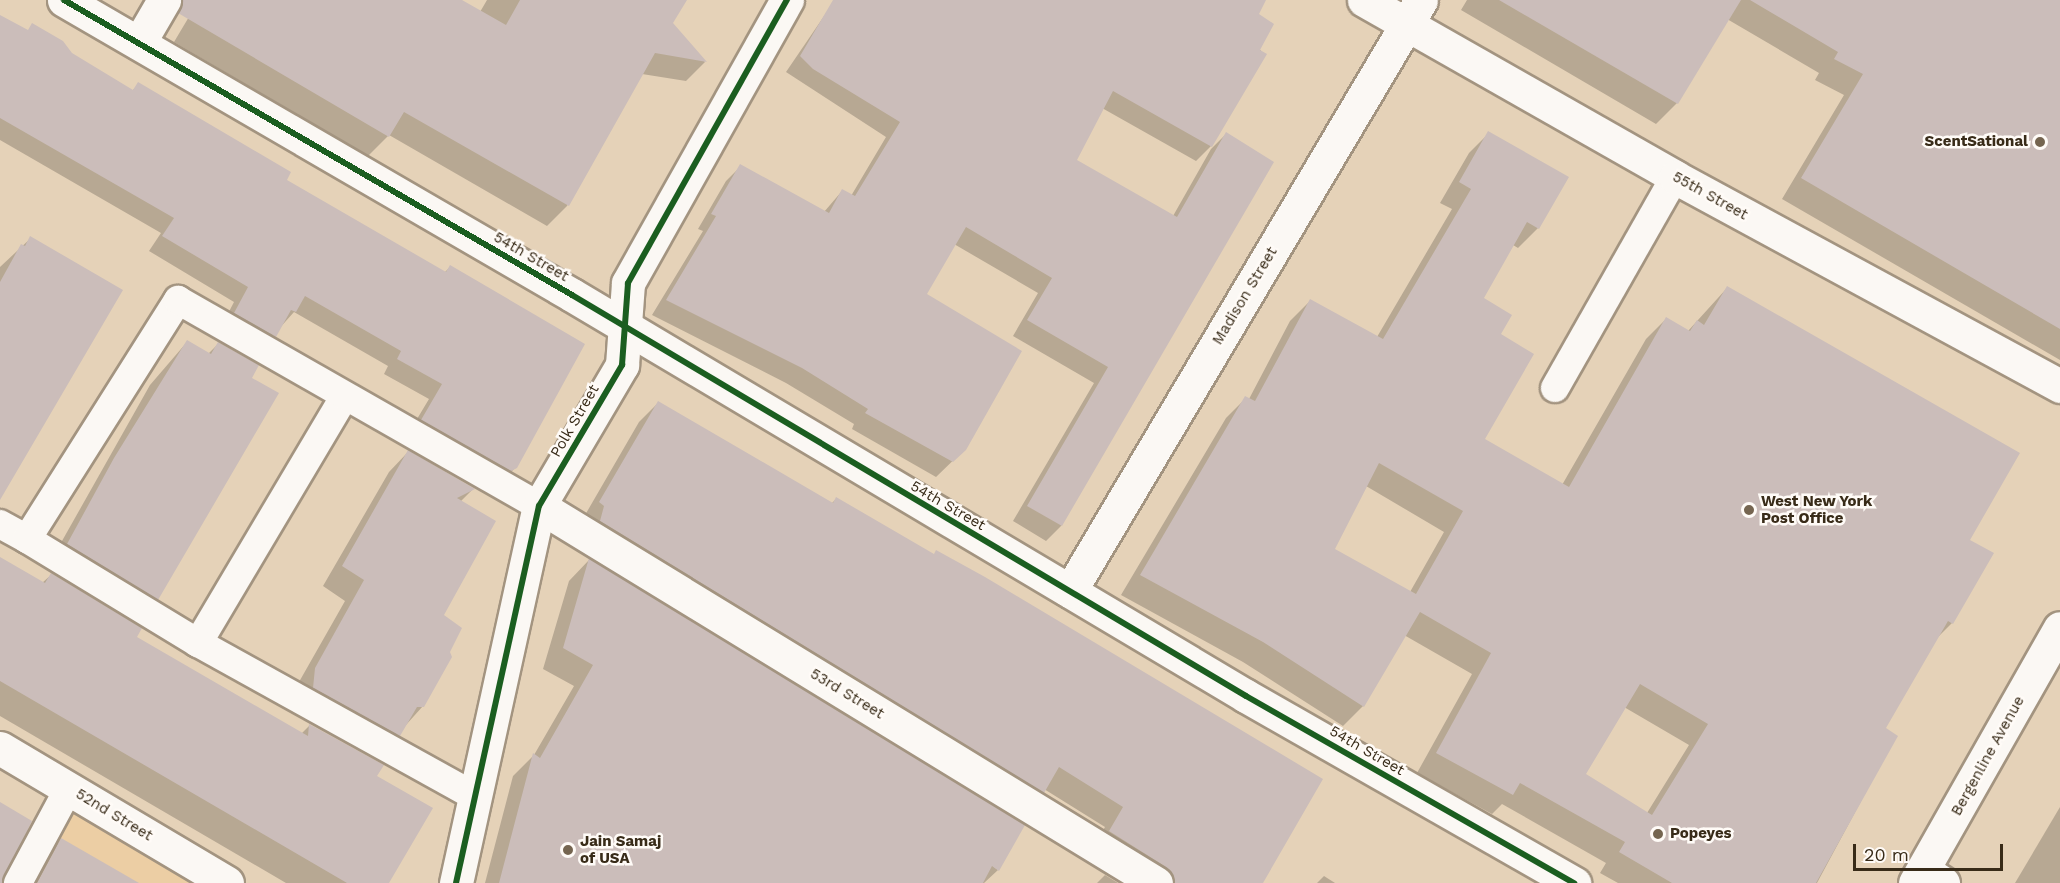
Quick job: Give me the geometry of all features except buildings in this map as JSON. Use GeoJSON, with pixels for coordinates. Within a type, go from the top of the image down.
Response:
{"type":"FeatureCollection","features":[{"type":"Feature","properties":{"kind":"street","name":"54th Street"},"geometry":{"type":"LineString","coordinates":[[64,0],[624,326],[1070,591],[1574,883]]}},
{"type":"Feature","properties":{"kind":"street"},"geometry":{"type":"LineString","coordinates":[[139,43],[164,0]]}},
{"type":"Feature","properties":{"kind":"street","name":"Polk Street"},"geometry":{"type":"LineString","coordinates":[[456,883],[540,506],[622,365],[628,283],[787,0]]}},
{"type":"Feature","properties":{"kind":"street","name":"55th Street"},"geometry":{"type":"LineString","coordinates":[[1364,0],[1414,12],[1675,177],[2060,386]]}},
{"type":"Feature","properties":{"kind":"street","name":"Madison Street"},"geometry":{"type":"LineString","coordinates":[[1070,591],[1414,12]]}},
{"type":"Feature","properties":{"kind":"street","name":"53rd Street"},"geometry":{"type":"LineString","coordinates":[[540,506],[1156,883]]}},
{"type":"Feature","properties":{"kind":"street","name":"Bergenline Avenue"},"geometry":{"type":"LineString","coordinates":[[1927,879],[2060,628]]}},
{"type":"Feature","properties":{"kind":"street","name":"52nd Street"},"geometry":{"type":"LineString","coordinates":[[0,748],[227,883]]}},
{"type":"Feature","properties":{"kind":"lane"},"geometry":{"type":"LineString","coordinates":[[1555,388],[1675,177]]}},
{"type":"Feature","properties":{"kind":"lane"},"geometry":{"type":"LineString","coordinates":[[27,539],[178,300],[344,397],[540,506]]}},
{"type":"Feature","properties":{"kind":"lane"},"geometry":{"type":"LineString","coordinates":[[198,643],[344,397]]}},
{"type":"Feature","properties":{"kind":"lane"},"geometry":{"type":"LineString","coordinates":[[0,524],[198,643],[476,797]]}},
{"type":"Feature","properties":{"kind":"lane"},"geometry":{"type":"LineString","coordinates":[[18,883],[69,788]]}},
{"type":"Feature","properties":{"kind":"shaded area"},"geometry":{"type":"Polygon","coordinates":[[[47,796],[195,883],[2,883],[47,796]]]}},
{"type":"Feature","properties":{"kind":"cycle path"},"geometry":{"type":"LineString","coordinates":[[64,0],[572,295],[1246,696],[1574,883]]}},
{"type":"Feature","properties":{"kind":"cycle path"},"geometry":{"type":"LineString","coordinates":[[456,883],[539,506],[622,365],[628,283],[787,0]]}},
{"type":"Feature","properties":{"kind":"place","name":"ScentSational"},"geometry":{"type":"Point","coordinates":[2040,142]}},
{"type":"Feature","properties":{"kind":"place","name":"West New York Post Office"},"geometry":{"type":"Point","coordinates":[1749,510]}},
{"type":"Feature","properties":{"kind":"place","name":"Popeyes"},"geometry":{"type":"Point","coordinates":[1658,834]}},
{"type":"Feature","properties":{"kind":"place","name":"Jain Samaj of USA"},"geometry":{"type":"Point","coordinates":[568,850]}}]}
